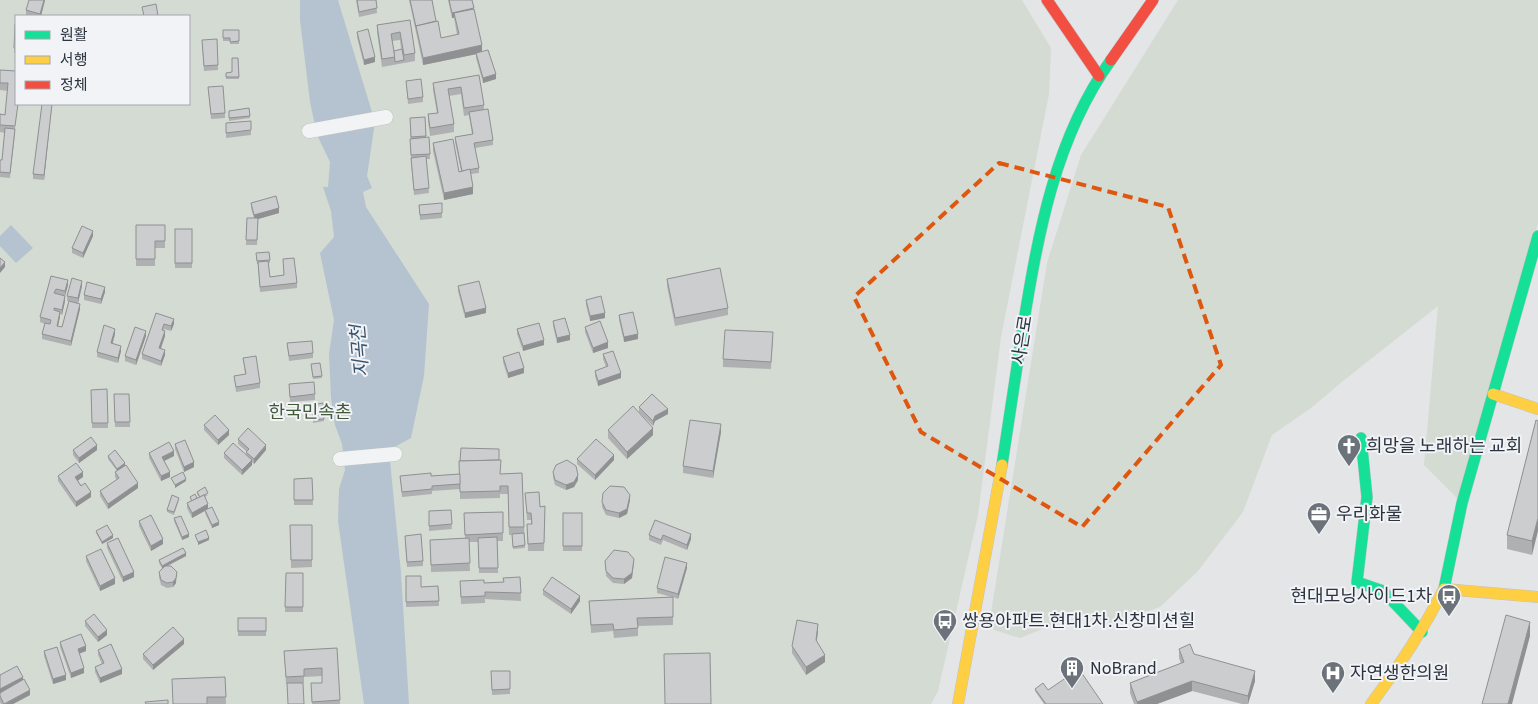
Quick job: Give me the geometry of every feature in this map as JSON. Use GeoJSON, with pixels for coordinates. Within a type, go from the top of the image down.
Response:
{"type":"FeatureCollection","features":[{"type":"Feature","properties":{"kind":"street"},"geometry":{"type":"LineString","coordinates":[[1047,0],[1099,76]]}},
{"type":"Feature","properties":{"kind":"street","name":"사은로"},"geometry":{"type":"LineString","coordinates":[[958,704],[1000,475],[1034,259],[1052,180],[1072,132],[1099,76],[1153,0]]}},
{"type":"Feature","properties":{"kind":"street"},"geometry":{"type":"LineString","coordinates":[[309,130],[386,117]]}},
{"type":"Feature","properties":{"kind":"street"},"geometry":{"type":"LineString","coordinates":[[1371,704],[1422,632],[1444,589],[1462,503],[1538,236]]}},
{"type":"Feature","properties":{"kind":"street"},"geometry":{"type":"LineString","coordinates":[[1493,394],[1538,409]]}},
{"type":"Feature","properties":{"kind":"street"},"geometry":{"type":"LineString","coordinates":[[1361,438],[1367,497],[1357,582],[1382,591],[1422,632]]}},
{"type":"Feature","properties":{"kind":"street"},"geometry":{"type":"LineString","coordinates":[[340,459],[395,454]]}},
{"type":"Feature","properties":{"kind":"street"},"geometry":{"type":"LineString","coordinates":[[1444,589],[1538,597]]}},
{"type":"Feature","properties":{"kind":"highlighted area"},"geometry":{"type":"Polygon","coordinates":[[[999,163],[1168,207],[1221,365],[1082,527],[921,432],[854,297],[999,163]]]}},
{"type":"Feature","properties":{"kind":"green space","name":"한국민속촌"},"geometry":{"type":"Polygon","coordinates":[[[0,0],[1022,0],[1051,48],[1049,94],[1001,337],[978,515],[938,691],[931,704],[0,704],[0,0]]]}},
{"type":"Feature","properties":{"kind":"green space"},"geometry":{"type":"Polygon","coordinates":[[[1178,0],[1538,0],[1538,223],[1462,503],[1424,465],[1438,306],[1311,408],[1272,435],[1243,512],[1198,571],[1160,607],[1112,623],[1077,615],[1020,638],[994,630],[990,619],[1047,263],[1081,155],[1178,0]]]}},
{"type":"Feature","properties":{"kind":"water","name":"지곡천"},"geometry":{"type":"Polygon","coordinates":[[[300,0],[338,0],[375,122],[367,176],[372,188],[363,192],[366,207],[429,304],[424,376],[411,438],[389,450],[401,573],[409,704],[364,704],[338,521],[339,489],[345,470],[342,444],[335,425],[331,398],[329,354],[334,320],[320,253],[334,237],[331,211],[323,187],[328,187],[330,162],[317,135],[310,102],[300,20],[300,0]]]}},
{"type":"Feature","properties":{"kind":"water"},"geometry":{"type":"Polygon","coordinates":[[[11,225],[33,248],[16,263],[0,246],[0,236],[11,225]]]}},
{"type":"Feature","properties":{"kind":"building"},"geometry":{"type":"Polygon","coordinates":[[[29,0],[44,0],[40,14],[26,10],[29,0]]]}},
{"type":"Feature","properties":{"kind":"building"},"geometry":{"type":"Polygon","coordinates":[[[357,0],[376,0],[377,8],[359,12],[357,0]]]}},
{"type":"Feature","properties":{"kind":"building"},"geometry":{"type":"Polygon","coordinates":[[[410,0],[432,0],[436,21],[416,27],[410,0]]]}},
{"type":"Feature","properties":{"kind":"building"},"geometry":{"type":"Polygon","coordinates":[[[449,0],[472,0],[474,8],[452,13],[449,0]]]}},
{"type":"Feature","properties":{"kind":"building"},"geometry":{"type":"Polygon","coordinates":[[[156,4],[158,15],[144,15],[142,7],[156,4]]]}},
{"type":"Feature","properties":{"kind":"building"},"geometry":{"type":"Polygon","coordinates":[[[474,9],[482,45],[423,58],[416,26],[438,21],[441,38],[459,34],[454,13],[474,9]]]}},
{"type":"Feature","properties":{"kind":"building"},"geometry":{"type":"Polygon","coordinates":[[[410,20],[415,53],[404,55],[400,32],[391,34],[395,57],[382,59],[377,25],[410,20]]]}},
{"type":"Feature","properties":{"kind":"building"},"geometry":{"type":"Polygon","coordinates":[[[368,29],[375,57],[364,60],[357,32],[368,29]]]}},
{"type":"Feature","properties":{"kind":"building"},"geometry":{"type":"Polygon","coordinates":[[[223,30],[239,30],[239,41],[230,42],[230,38],[223,38],[223,30]]]}},
{"type":"Feature","properties":{"kind":"building"},"geometry":{"type":"Polygon","coordinates":[[[217,39],[218,65],[204,66],[202,40],[217,39]]]}},
{"type":"Feature","properties":{"kind":"building"},"geometry":{"type":"Polygon","coordinates":[[[402,49],[404,60],[395,62],[394,51],[402,49]]]}},
{"type":"Feature","properties":{"kind":"building"},"geometry":{"type":"Polygon","coordinates":[[[488,50],[496,74],[483,78],[476,53],[488,50]]]}},
{"type":"Feature","properties":{"kind":"building"},"geometry":{"type":"Polygon","coordinates":[[[232,58],[238,58],[239,77],[226,77],[226,73],[232,72],[232,58]]]}},
{"type":"Feature","properties":{"kind":"building"},"geometry":{"type":"Polygon","coordinates":[[[0,70],[15,71],[15,105],[18,105],[15,126],[0,125],[0,114],[5,115],[8,83],[0,83],[0,70]]]}},
{"type":"Feature","properties":{"kind":"building"},"geometry":{"type":"Polygon","coordinates":[[[479,75],[484,105],[464,108],[461,87],[448,89],[454,124],[430,128],[428,114],[438,113],[433,83],[479,75]]]}},
{"type":"Feature","properties":{"kind":"building"},"geometry":{"type":"Polygon","coordinates":[[[421,79],[423,97],[408,99],[406,81],[421,79]]]}},
{"type":"Feature","properties":{"kind":"building"},"geometry":{"type":"Polygon","coordinates":[[[223,86],[225,113],[211,114],[208,87],[223,86]]]}},
{"type":"Feature","properties":{"kind":"building"},"geometry":{"type":"Polygon","coordinates":[[[42,105],[52,105],[44,175],[33,174],[42,105]]]}},
{"type":"Feature","properties":{"kind":"building"},"geometry":{"type":"Polygon","coordinates":[[[249,108],[250,116],[229,118],[229,111],[249,108]]]}},
{"type":"Feature","properties":{"kind":"building"},"geometry":{"type":"Polygon","coordinates":[[[488,109],[493,140],[474,143],[479,168],[462,171],[455,137],[473,134],[469,112],[488,109]]]}},
{"type":"Feature","properties":{"kind":"building"},"geometry":{"type":"Polygon","coordinates":[[[425,117],[426,136],[411,137],[410,118],[425,117]]]}},
{"type":"Feature","properties":{"kind":"building"},"geometry":{"type":"Polygon","coordinates":[[[251,121],[251,130],[226,133],[226,123],[251,121]]]}},
{"type":"Feature","properties":{"kind":"building"},"geometry":{"type":"Polygon","coordinates":[[[5,128],[15,129],[10,173],[0,172],[5,128]]]}},
{"type":"Feature","properties":{"kind":"building"},"geometry":{"type":"Polygon","coordinates":[[[429,137],[430,154],[411,155],[410,139],[429,137]]]}},
{"type":"Feature","properties":{"kind":"building"},"geometry":{"type":"Polygon","coordinates":[[[453,139],[459,172],[470,169],[473,187],[444,193],[433,143],[453,139]]]}},
{"type":"Feature","properties":{"kind":"building"},"geometry":{"type":"Polygon","coordinates":[[[426,156],[429,188],[414,190],[411,158],[426,156]]]}},
{"type":"Feature","properties":{"kind":"building"},"geometry":{"type":"Polygon","coordinates":[[[276,196],[279,208],[254,215],[251,203],[276,196]]]}},
{"type":"Feature","properties":{"kind":"building"},"geometry":{"type":"Polygon","coordinates":[[[442,203],[442,213],[420,215],[419,205],[442,203]]]}},
{"type":"Feature","properties":{"kind":"building"},"geometry":{"type":"Polygon","coordinates":[[[247,218],[258,218],[257,240],[246,240],[247,218]]]}},
{"type":"Feature","properties":{"kind":"building"},"geometry":{"type":"Polygon","coordinates":[[[136,225],[165,225],[165,241],[155,241],[155,259],[136,259],[136,225]]]}},
{"type":"Feature","properties":{"kind":"building"},"geometry":{"type":"Polygon","coordinates":[[[82,226],[93,231],[83,253],[72,248],[82,226]]]}},
{"type":"Feature","properties":{"kind":"building"},"geometry":{"type":"Polygon","coordinates":[[[175,229],[192,229],[192,263],[175,263],[175,229]]]}},
{"type":"Feature","properties":{"kind":"building"},"geometry":{"type":"Polygon","coordinates":[[[269,252],[270,260],[257,261],[256,253],[269,252]]]}},
{"type":"Feature","properties":{"kind":"building"},"geometry":{"type":"Polygon","coordinates":[[[0,258],[5,262],[0,268],[0,258]]]}},
{"type":"Feature","properties":{"kind":"building"},"geometry":{"type":"Polygon","coordinates":[[[294,258],[297,283],[260,287],[258,262],[268,261],[270,277],[284,275],[283,259],[294,258]]]}},
{"type":"Feature","properties":{"kind":"building"},"geometry":{"type":"Polygon","coordinates":[[[720,268],[728,308],[675,318],[667,279],[720,268]]]}},
{"type":"Feature","properties":{"kind":"building"},"geometry":{"type":"Polygon","coordinates":[[[51,276],[68,280],[65,291],[56,289],[54,293],[65,296],[62,310],[54,308],[54,310],[60,312],[57,326],[62,327],[69,301],[80,304],[71,341],[42,334],[45,323],[50,324],[51,320],[40,317],[51,276]]]}},
{"type":"Feature","properties":{"kind":"building"},"geometry":{"type":"Polygon","coordinates":[[[72,278],[82,281],[78,298],[67,296],[72,278]]]}},
{"type":"Feature","properties":{"kind":"building"},"geometry":{"type":"Polygon","coordinates":[[[479,281],[486,308],[465,313],[458,286],[479,281]]]}},
{"type":"Feature","properties":{"kind":"building"},"geometry":{"type":"Polygon","coordinates":[[[87,282],[105,287],[101,299],[84,295],[87,282]]]}},
{"type":"Feature","properties":{"kind":"building"},"geometry":{"type":"Polygon","coordinates":[[[601,296],[605,313],[590,316],[586,300],[601,296]]]}},
{"type":"Feature","properties":{"kind":"building"},"geometry":{"type":"Polygon","coordinates":[[[633,312],[638,334],[624,337],[619,315],[633,312]]]}},
{"type":"Feature","properties":{"kind":"building"},"geometry":{"type":"Polygon","coordinates":[[[156,313],[174,319],[171,326],[164,324],[162,330],[165,331],[159,348],[165,350],[161,361],[142,354],[156,313]]]}},
{"type":"Feature","properties":{"kind":"building"},"geometry":{"type":"Polygon","coordinates":[[[565,318],[570,335],[557,338],[553,321],[565,318]]]}},
{"type":"Feature","properties":{"kind":"building"},"geometry":{"type":"Polygon","coordinates":[[[600,321],[608,342],[593,348],[585,327],[600,321]]]}},
{"type":"Feature","properties":{"kind":"building"},"geometry":{"type":"Polygon","coordinates":[[[539,323],[544,340],[523,346],[517,329],[539,323]]]}},
{"type":"Feature","properties":{"kind":"building"},"geometry":{"type":"Polygon","coordinates":[[[104,325],[115,329],[111,343],[121,346],[118,358],[97,352],[104,325]]]}},
{"type":"Feature","properties":{"kind":"building"},"geometry":{"type":"Polygon","coordinates":[[[135,327],[146,331],[136,360],[125,356],[135,327]]]}},
{"type":"Feature","properties":{"kind":"building"},"geometry":{"type":"Polygon","coordinates":[[[725,330],[773,332],[771,362],[723,359],[725,330]]]}},
{"type":"Feature","properties":{"kind":"building"},"geometry":{"type":"Polygon","coordinates":[[[312,341],[313,353],[289,356],[287,343],[312,341]]]}},
{"type":"Feature","properties":{"kind":"building"},"geometry":{"type":"Polygon","coordinates":[[[613,351],[621,373],[598,381],[595,371],[608,366],[603,354],[613,351]]]}},
{"type":"Feature","properties":{"kind":"building"},"geometry":{"type":"Polygon","coordinates":[[[519,352],[524,368],[508,373],[503,357],[519,352]]]}},
{"type":"Feature","properties":{"kind":"building"},"geometry":{"type":"Polygon","coordinates":[[[256,356],[260,383],[236,387],[234,376],[246,374],[243,358],[256,356]]]}},
{"type":"Feature","properties":{"kind":"building"},"geometry":{"type":"Polygon","coordinates":[[[320,363],[322,376],[313,377],[311,364],[320,363]]]}},
{"type":"Feature","properties":{"kind":"building"},"geometry":{"type":"Polygon","coordinates":[[[314,382],[315,394],[290,397],[289,384],[314,382]]]}},
{"type":"Feature","properties":{"kind":"building"},"geometry":{"type":"Polygon","coordinates":[[[107,389],[108,423],[92,423],[91,390],[107,389]]]}},
{"type":"Feature","properties":{"kind":"building"},"geometry":{"type":"Polygon","coordinates":[[[114,394],[129,394],[130,422],[115,422],[114,394]]]}},
{"type":"Feature","properties":{"kind":"building"},"geometry":{"type":"Polygon","coordinates":[[[652,394],[668,409],[655,416],[653,421],[639,407],[652,394]]]}},
{"type":"Feature","properties":{"kind":"building"},"geometry":{"type":"Polygon","coordinates":[[[323,403],[324,419],[313,420],[312,405],[323,403]]]}},
{"type":"Feature","properties":{"kind":"building"},"geometry":{"type":"Polygon","coordinates":[[[633,406],[653,428],[627,452],[608,430],[633,406]]]}},
{"type":"Feature","properties":{"kind":"building"},"geometry":{"type":"Polygon","coordinates":[[[215,415],[229,430],[218,440],[204,425],[215,415]]]}},
{"type":"Feature","properties":{"kind":"building"},"geometry":{"type":"Polygon","coordinates":[[[690,420],[721,424],[713,471],[683,466],[690,420]]]}},
{"type":"Feature","properties":{"kind":"building"},"geometry":{"type":"Polygon","coordinates":[[[1536,420],[1538,421],[1538,518],[1532,541],[1507,535],[1536,420]]]}},
{"type":"Feature","properties":{"kind":"building"},"geometry":{"type":"Polygon","coordinates":[[[248,428],[266,445],[254,459],[246,452],[249,449],[238,439],[248,428]]]}},
{"type":"Feature","properties":{"kind":"building"},"geometry":{"type":"Polygon","coordinates":[[[91,437],[97,445],[79,458],[73,450],[91,437]]]}},
{"type":"Feature","properties":{"kind":"building"},"geometry":{"type":"Polygon","coordinates":[[[596,439],[614,455],[595,475],[577,459],[596,439]]]}},
{"type":"Feature","properties":{"kind":"building"},"geometry":{"type":"Polygon","coordinates":[[[185,440],[194,462],[184,467],[175,444],[185,440]]]}},
{"type":"Feature","properties":{"kind":"building"},"geometry":{"type":"Polygon","coordinates":[[[169,442],[174,451],[162,457],[170,472],[161,476],[149,453],[169,442]]]}},
{"type":"Feature","properties":{"kind":"building"},"geometry":{"type":"Polygon","coordinates":[[[233,443],[252,460],[242,470],[224,453],[233,443]]]}},
{"type":"Feature","properties":{"kind":"building"},"geometry":{"type":"Polygon","coordinates":[[[461,448],[499,449],[499,460],[460,461],[461,448]]]}},
{"type":"Feature","properties":{"kind":"building"},"geometry":{"type":"Polygon","coordinates":[[[115,450],[125,463],[117,469],[108,456],[115,450]]]}},
{"type":"Feature","properties":{"kind":"building"},"geometry":{"type":"Polygon","coordinates":[[[501,460],[500,474],[522,473],[524,527],[509,527],[508,486],[500,486],[500,491],[460,492],[459,461],[501,460]]]}},
{"type":"Feature","properties":{"kind":"building"},"geometry":{"type":"Polygon","coordinates":[[[567,460],[576,466],[578,475],[574,482],[566,485],[555,480],[553,472],[556,465],[567,460]]]}},
{"type":"Feature","properties":{"kind":"building"},"geometry":{"type":"Polygon","coordinates":[[[76,463],[83,472],[75,477],[81,486],[85,483],[91,492],[76,502],[58,476],[76,463]]]}},
{"type":"Feature","properties":{"kind":"building"},"geometry":{"type":"Polygon","coordinates":[[[126,465],[138,483],[108,504],[100,491],[119,478],[115,472],[126,465]]]}},
{"type":"Feature","properties":{"kind":"building"},"geometry":{"type":"Polygon","coordinates":[[[183,472],[186,479],[175,485],[171,478],[183,472]]]}},
{"type":"Feature","properties":{"kind":"building"},"geometry":{"type":"Polygon","coordinates":[[[431,473],[431,476],[460,474],[460,484],[432,486],[432,489],[402,492],[400,476],[431,473]]]}},
{"type":"Feature","properties":{"kind":"building"},"geometry":{"type":"Polygon","coordinates":[[[312,478],[313,500],[294,500],[294,479],[312,478]]]}},
{"type":"Feature","properties":{"kind":"building"},"geometry":{"type":"Polygon","coordinates":[[[610,486],[624,487],[630,495],[627,509],[619,513],[606,510],[602,502],[603,493],[610,486]]]}},
{"type":"Feature","properties":{"kind":"building"},"geometry":{"type":"Polygon","coordinates":[[[205,487],[208,493],[200,497],[197,492],[205,487]]]}},
{"type":"Feature","properties":{"kind":"building"},"geometry":{"type":"Polygon","coordinates":[[[539,492],[540,507],[545,506],[544,543],[528,544],[527,524],[532,524],[531,513],[527,513],[525,493],[539,492]]]}},
{"type":"Feature","properties":{"kind":"building"},"geometry":{"type":"Polygon","coordinates":[[[195,494],[197,498],[192,501],[190,497],[195,494]]]}},
{"type":"Feature","properties":{"kind":"building"},"geometry":{"type":"Polygon","coordinates":[[[172,495],[179,498],[174,512],[167,510],[172,495]]]}},
{"type":"Feature","properties":{"kind":"building"},"geometry":{"type":"Polygon","coordinates":[[[204,495],[208,504],[192,513],[187,503],[204,495]]]}},
{"type":"Feature","properties":{"kind":"building"},"geometry":{"type":"Polygon","coordinates":[[[212,507],[219,522],[212,525],[205,510],[212,507]]]}},
{"type":"Feature","properties":{"kind":"building"},"geometry":{"type":"Polygon","coordinates":[[[451,510],[452,524],[429,526],[429,511],[451,510]]]}},
{"type":"Feature","properties":{"kind":"building"},"geometry":{"type":"Polygon","coordinates":[[[503,512],[503,533],[465,535],[464,513],[503,512]]]}},
{"type":"Feature","properties":{"kind":"building"},"geometry":{"type":"Polygon","coordinates":[[[563,513],[582,513],[582,546],[563,546],[563,513]]]}},
{"type":"Feature","properties":{"kind":"building"},"geometry":{"type":"Polygon","coordinates":[[[151,515],[163,539],[151,546],[139,521],[151,515]]]}},
{"type":"Feature","properties":{"kind":"building"},"geometry":{"type":"Polygon","coordinates":[[[181,516],[189,534],[182,537],[174,518],[181,516]]]}},
{"type":"Feature","properties":{"kind":"building"},"geometry":{"type":"Polygon","coordinates":[[[655,520],[691,534],[687,545],[663,535],[661,540],[649,535],[655,520]]]}},
{"type":"Feature","properties":{"kind":"building"},"geometry":{"type":"Polygon","coordinates":[[[107,525],[113,535],[102,542],[96,531],[107,525]]]}},
{"type":"Feature","properties":{"kind":"building"},"geometry":{"type":"Polygon","coordinates":[[[290,525],[312,525],[312,560],[291,560],[290,525]]]}},
{"type":"Feature","properties":{"kind":"building"},"geometry":{"type":"Polygon","coordinates":[[[206,530],[209,538],[198,542],[195,535],[206,530]]]}},
{"type":"Feature","properties":{"kind":"building"},"geometry":{"type":"Polygon","coordinates":[[[524,533],[525,545],[513,547],[512,534],[524,533]]]}},
{"type":"Feature","properties":{"kind":"building"},"geometry":{"type":"Polygon","coordinates":[[[421,534],[423,561],[407,562],[405,536],[421,534]]]}},
{"type":"Feature","properties":{"kind":"building"},"geometry":{"type":"Polygon","coordinates":[[[497,537],[498,568],[479,568],[478,538],[497,537]]]}},
{"type":"Feature","properties":{"kind":"building"},"geometry":{"type":"Polygon","coordinates":[[[118,538],[134,572],[123,577],[107,543],[118,538]]]}},
{"type":"Feature","properties":{"kind":"building"},"geometry":{"type":"Polygon","coordinates":[[[469,538],[470,563],[431,565],[430,540],[469,538]]]}},
{"type":"Feature","properties":{"kind":"building"},"geometry":{"type":"Polygon","coordinates":[[[183,548],[186,553],[162,566],[159,560],[183,548]]]}},
{"type":"Feature","properties":{"kind":"building"},"geometry":{"type":"Polygon","coordinates":[[[101,549],[115,578],[100,586],[86,556],[101,549]]]}},
{"type":"Feature","properties":{"kind":"building"},"geometry":{"type":"Polygon","coordinates":[[[614,550],[628,552],[634,559],[632,573],[624,579],[613,578],[606,571],[605,561],[614,550]]]}},
{"type":"Feature","properties":{"kind":"building"},"geometry":{"type":"Polygon","coordinates":[[[665,557],[687,563],[678,594],[657,588],[665,557]]]}},
{"type":"Feature","properties":{"kind":"building"},"geometry":{"type":"Polygon","coordinates":[[[165,566],[171,566],[177,572],[173,582],[167,583],[161,580],[159,572],[165,566]]]}},
{"type":"Feature","properties":{"kind":"building"},"geometry":{"type":"Polygon","coordinates":[[[286,573],[303,573],[303,607],[285,607],[286,573]]]}},
{"type":"Feature","properties":{"kind":"building"},"geometry":{"type":"Polygon","coordinates":[[[406,576],[421,576],[421,587],[438,586],[439,601],[406,602],[406,576]]]}},
{"type":"Feature","properties":{"kind":"building"},"geometry":{"type":"Polygon","coordinates":[[[520,577],[521,593],[485,592],[485,596],[461,597],[460,581],[484,580],[484,583],[504,582],[503,578],[520,577]]]}},
{"type":"Feature","properties":{"kind":"building"},"geometry":{"type":"Polygon","coordinates":[[[552,577],[580,596],[571,609],[543,590],[552,577]]]}},
{"type":"Feature","properties":{"kind":"building"},"geometry":{"type":"Polygon","coordinates":[[[673,597],[673,617],[637,618],[638,628],[614,630],[613,624],[591,625],[589,601],[673,597]]]}},
{"type":"Feature","properties":{"kind":"building"},"geometry":{"type":"Polygon","coordinates":[[[94,614],[107,630],[98,637],[85,621],[94,614]]]}},
{"type":"Feature","properties":{"kind":"building"},"geometry":{"type":"Polygon","coordinates":[[[1506,615],[1530,622],[1508,704],[1482,704],[1506,615]]]}},
{"type":"Feature","properties":{"kind":"building"},"geometry":{"type":"Polygon","coordinates":[[[238,618],[266,618],[266,631],[238,631],[238,618]]]}},
{"type":"Feature","properties":{"kind":"building"},"geometry":{"type":"Polygon","coordinates":[[[797,620],[818,624],[816,640],[825,655],[806,667],[792,646],[797,620]]]}},
{"type":"Feature","properties":{"kind":"building"},"geometry":{"type":"Polygon","coordinates":[[[173,627],[184,639],[153,665],[143,654],[173,627]]]}},
{"type":"Feature","properties":{"kind":"building"},"geometry":{"type":"Polygon","coordinates":[[[81,634],[86,646],[78,649],[84,668],[71,673],[60,642],[81,634]]]}},
{"type":"Feature","properties":{"kind":"building"},"geometry":{"type":"Polygon","coordinates":[[[111,644],[122,669],[100,678],[95,667],[104,663],[98,650],[111,644]]]}},
{"type":"Feature","properties":{"kind":"building"},"geometry":{"type":"Polygon","coordinates":[[[1190,644],[1194,654],[1255,671],[1248,696],[1192,681],[1137,702],[1130,683],[1184,662],[1179,649],[1190,644]]]}},
{"type":"Feature","properties":{"kind":"building"},"geometry":{"type":"Polygon","coordinates":[[[57,647],[66,675],[53,679],[44,651],[57,647]]]}},
{"type":"Feature","properties":{"kind":"building"},"geometry":{"type":"Polygon","coordinates":[[[337,648],[340,700],[312,702],[311,683],[322,683],[322,668],[304,669],[304,676],[286,677],[284,651],[337,648]]]}},
{"type":"Feature","properties":{"kind":"building"},"geometry":{"type":"Polygon","coordinates":[[[710,653],[711,704],[665,704],[664,654],[710,653]]]}},
{"type":"Feature","properties":{"kind":"building"},"geometry":{"type":"Polygon","coordinates":[[[17,666],[23,677],[0,689],[0,675],[17,666]]]}},
{"type":"Feature","properties":{"kind":"building","name":"NoBrand"},"geometry":{"type":"Polygon","coordinates":[[[1079,669],[1103,704],[1046,704],[1035,689],[1043,683],[1048,690],[1079,669]]]}},
{"type":"Feature","properties":{"kind":"building"},"geometry":{"type":"Polygon","coordinates":[[[491,671],[510,671],[510,689],[492,690],[491,671]]]}},
{"type":"Feature","properties":{"kind":"building"},"geometry":{"type":"Polygon","coordinates":[[[225,677],[226,697],[207,697],[207,704],[173,704],[172,679],[225,677]]]}},
{"type":"Feature","properties":{"kind":"building"},"geometry":{"type":"Polygon","coordinates":[[[24,679],[30,690],[4,704],[0,693],[24,679]]]}},
{"type":"Feature","properties":{"kind":"building"},"geometry":{"type":"Polygon","coordinates":[[[287,683],[303,683],[304,704],[288,704],[287,683]]]}},
{"type":"Feature","properties":{"kind":"building"},"geometry":{"type":"Polygon","coordinates":[[[168,700],[168,704],[146,704],[145,702],[168,700]]]}},
{"type":"Feature","properties":{"kind":"traffic: fast"},"geometry":{"type":"LineString","coordinates":[[1002,465],[1035,257],[1052,188],[1076,122],[1092,90],[1111,60]]}},
{"type":"Feature","properties":{"kind":"traffic: fast"},"geometry":{"type":"LineString","coordinates":[[1444,589],[1462,503],[1538,236]]}},
{"type":"Feature","properties":{"kind":"traffic: fast"},"geometry":{"type":"LineString","coordinates":[[1361,438],[1367,497],[1357,582],[1383,591],[1422,632]]}},
{"type":"Feature","properties":{"kind":"traffic: slow"},"geometry":{"type":"LineString","coordinates":[[1493,394],[1538,409]]}},
{"type":"Feature","properties":{"kind":"traffic: slow"},"geometry":{"type":"LineString","coordinates":[[958,704],[1002,465]]}},
{"type":"Feature","properties":{"kind":"traffic: slow"},"geometry":{"type":"LineString","coordinates":[[1371,704],[1410,648],[1444,589],[1538,597]]}},
{"type":"Feature","properties":{"kind":"traffic: jam"},"geometry":{"type":"LineString","coordinates":[[1047,0],[1099,76]]}},
{"type":"Feature","properties":{"kind":"traffic: jam"},"geometry":{"type":"LineString","coordinates":[[1111,60],[1153,0]]}},
{"type":"Feature","properties":{"kind":"place","name":"희망을 노래하는 교회"},"geometry":{"type":"Point","coordinates":[1349,467]}},
{"type":"Feature","properties":{"kind":"place","name":"우리화물"},"geometry":{"type":"Point","coordinates":[1319,535]}},
{"type":"Feature","properties":{"kind":"place","name":"현대모닝사이드1차"},"geometry":{"type":"Point","coordinates":[1449,617]}},
{"type":"Feature","properties":{"kind":"place","name":"쌍용아파트.현대1차.신창미션힐"},"geometry":{"type":"Point","coordinates":[945,642]}},
{"type":"Feature","properties":{"kind":"place","name":"NoBrand"},"geometry":{"type":"Point","coordinates":[1072,689]}},
{"type":"Feature","properties":{"kind":"place","name":"자연생한의원"},"geometry":{"type":"Point","coordinates":[1333,694]}}]}
